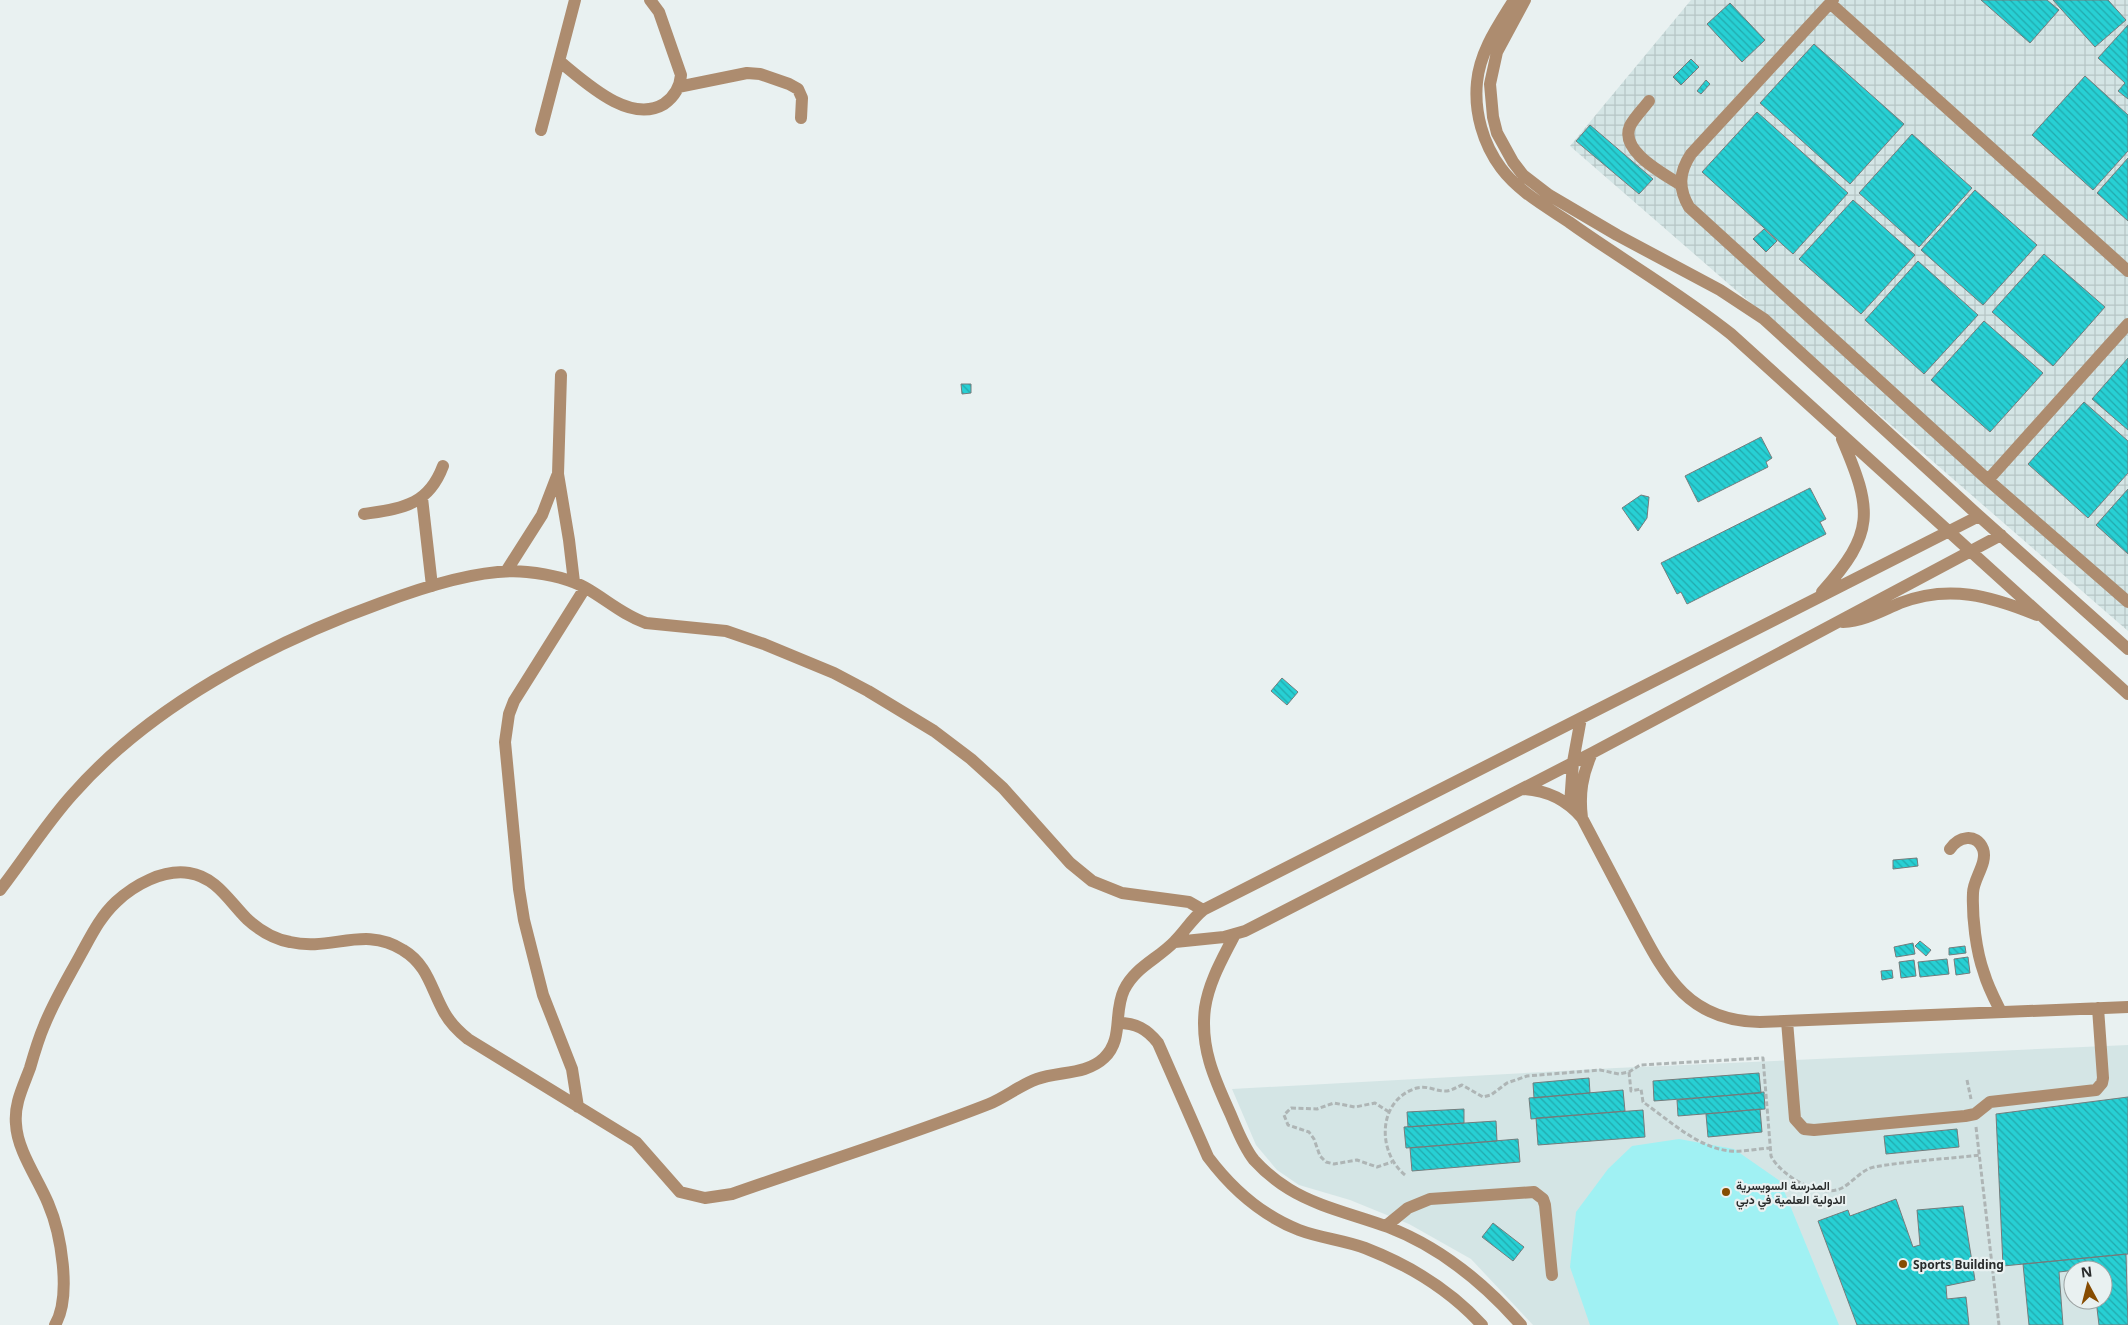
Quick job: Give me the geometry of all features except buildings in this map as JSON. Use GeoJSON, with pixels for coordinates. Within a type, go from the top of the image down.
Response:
{"type":"FeatureCollection","features":[{"type":"Feature","properties":{"kind":"street"},"geometry":{"type":"LineString","coordinates":[[541,130],[575,0]]}},
{"type":"Feature","properties":{"kind":"street"},"geometry":{"type":"LineString","coordinates":[[559,61],[601,95],[622,105],[645,109],[668,101],[678,87],[682,75],[658,12],[650,0]]}},
{"type":"Feature","properties":{"kind":"street"},"geometry":{"type":"LineString","coordinates":[[1514,0],[1486,47],[1477,82],[1476,101],[1481,128],[1491,153],[1502,169],[1528,194],[1713,320],[2128,694]]}},
{"type":"Feature","properties":{"kind":"street"},"geometry":{"type":"LineString","coordinates":[[1525,0],[1497,52],[1490,84],[1492,109],[1497,133],[1504,148],[1523,175],[1535,186],[1617,235],[1720,290],[1750,309],[1778,331],[1979,516],[2128,649]]}},
{"type":"Feature","properties":{"kind":"street"},"geometry":{"type":"LineString","coordinates":[[2128,271],[1831,2],[1691,154],[1681,174],[1683,197],[1689,207],[1988,480],[2128,602]]}},
{"type":"Feature","properties":{"kind":"street"},"geometry":{"type":"LineString","coordinates":[[678,87],[747,73],[760,74],[798,89],[802,98],[801,118]]}},
{"type":"Feature","properties":{"kind":"street"},"geometry":{"type":"LineString","coordinates":[[1649,101],[1630,126],[1629,142],[1636,154],[1681,186]]}},
{"type":"Feature","properties":{"kind":"street"},"geometry":{"type":"LineString","coordinates":[[1988,480],[2128,324]]}},
{"type":"Feature","properties":{"kind":"street"},"geometry":{"type":"LineString","coordinates":[[561,375],[558,474],[574,582]]}},
{"type":"Feature","properties":{"kind":"street"},"geometry":{"type":"LineString","coordinates":[[1817,598],[1850,558],[1861,533],[1864,518],[1864,501],[1859,482],[1840,435]]}},
{"type":"Feature","properties":{"kind":"street"},"geometry":{"type":"LineString","coordinates":[[364,514],[411,505],[422,498],[435,484],[443,466]]}},
{"type":"Feature","properties":{"kind":"street"},"geometry":{"type":"LineString","coordinates":[[507,570],[542,515],[558,474]]}},
{"type":"Feature","properties":{"kind":"street"},"geometry":{"type":"LineString","coordinates":[[422,498],[432,586]]}},
{"type":"Feature","properties":{"kind":"street"},"geometry":{"type":"LineString","coordinates":[[55,1325],[60,1317],[64,1303],[60,1253],[49,1205],[20,1144],[16,1125],[17,1103],[45,1024],[99,923],[107,911],[123,896],[154,878],[178,872],[206,878],[221,890],[257,927],[267,934],[288,942],[312,945],[372,938],[394,945],[410,954],[422,966],[434,987],[444,1012],[458,1031],[636,1142],[680,1192],[705,1198],[718,1197],[732,1194],[989,1104],[1036,1079],[1084,1070],[1095,1065],[1105,1058],[1113,1047],[1120,1002],[1127,983],[1141,967],[1175,942],[1188,924],[1203,910],[1979,516]]}},
{"type":"Feature","properties":{"kind":"street"},"geometry":{"type":"LineString","coordinates":[[1175,942],[1235,934],[1592,753],[2000,535]]}},
{"type":"Feature","properties":{"kind":"street"},"geometry":{"type":"LineString","coordinates":[[0,890],[72,795],[124,746],[216,678],[292,639],[386,601],[432,586],[479,574],[507,570],[538,573],[574,582],[640,621],[726,632],[773,647],[834,673],[934,731],[971,759],[1003,788],[1070,863],[1092,881],[1122,893],[1189,902],[1203,910]]}},
{"type":"Feature","properties":{"kind":"street"},"geometry":{"type":"LineString","coordinates":[[578,1107],[572,1069],[561,1037],[548,1012],[524,920],[519,889],[505,742],[509,714],[514,701],[585,588]]}},
{"type":"Feature","properties":{"kind":"street"},"geometry":{"type":"LineString","coordinates":[[1835,622],[1865,618],[1918,598],[1955,594],[1979,595],[2002,600],[2045,619]]}},
{"type":"Feature","properties":{"kind":"street"},"geometry":{"type":"LineString","coordinates":[[1570,806],[1573,762],[1581,718]]}},
{"type":"Feature","properties":{"kind":"street"},"geometry":{"type":"LineString","coordinates":[[1582,818],[1582,784],[1592,753]]}},
{"type":"Feature","properties":{"kind":"street"},"geometry":{"type":"LineString","coordinates":[[1520,789],[1552,794],[1570,806],[1582,818],[1666,976],[1678,990],[1708,1011],[1725,1018],[1743,1022],[1787,1021],[2128,1007]]}},
{"type":"Feature","properties":{"kind":"street"},"geometry":{"type":"LineString","coordinates":[[1950,849],[1959,839],[1966,837],[1973,838],[1983,848],[1984,861],[1975,878],[1973,894],[1978,952],[1984,974],[2001,1012]]}},
{"type":"Feature","properties":{"kind":"street"},"geometry":{"type":"LineString","coordinates":[[1235,934],[1213,977],[1208,992],[1204,1043],[1213,1077],[1245,1147],[1267,1173],[1301,1196],[1386,1226],[1417,1240],[1465,1271],[1487,1289],[1521,1325]]}},
{"type":"Feature","properties":{"kind":"street"},"geometry":{"type":"LineString","coordinates":[[1787,1021],[1795,1119],[1804,1129],[1814,1130],[1965,1116],[1975,1114],[1990,1102],[2096,1090],[2102,1083],[2103,1078],[2098,1008]]}},
{"type":"Feature","properties":{"kind":"street"},"geometry":{"type":"LineString","coordinates":[[1118,1023],[1128,1023],[1145,1030],[1158,1043],[1208,1157],[1220,1173],[1249,1201],[1299,1230],[1363,1247],[1412,1270],[1456,1300],[1482,1325]]}},
{"type":"Feature","properties":{"kind":"street"},"geometry":{"type":"LineString","coordinates":[[1386,1226],[1408,1208],[1430,1199],[1534,1192],[1543,1200],[1545,1206],[1552,1275]]}},
{"type":"Feature","properties":{"kind":"path"},"geometry":{"type":"LineString","coordinates":[[1404,1175],[1392,1162],[1384,1134],[1389,1112],[1393,1104],[1412,1090],[1422,1087],[1446,1091],[1465,1086],[1483,1097],[1491,1094],[1507,1082],[1527,1076],[1600,1070],[1615,1074],[1628,1072],[1640,1065],[1763,1058],[1769,1148],[1775,1163],[1806,1186],[1830,1192],[1842,1188],[1869,1168],[1980,1155],[1999,1325]]}},
{"type":"Feature","properties":{"kind":"path"},"geometry":{"type":"LineString","coordinates":[[1628,1072],[1631,1091],[1641,1090],[1643,1102],[1702,1142],[1729,1151],[1741,1152],[1769,1148]]}},
{"type":"Feature","properties":{"kind":"path"},"geometry":{"type":"LineString","coordinates":[[1389,1112],[1376,1103],[1355,1107],[1334,1103],[1314,1109],[1291,1108],[1284,1115],[1288,1124],[1305,1129],[1312,1135],[1320,1156],[1326,1162],[1334,1164],[1359,1160],[1377,1168],[1392,1162]]}},
{"type":"Feature","properties":{"kind":"shaded area"},"geometry":{"type":"Polygon","coordinates":[[[1691,0],[2128,0],[2128,631],[1570,146],[1691,0]]]}},
{"type":"Feature","properties":{"kind":"shaded area","name":"المدرسة السويسرية الدولية العلمية في دبي"},"geometry":{"type":"Polygon","coordinates":[[[2128,1045],[2128,1325],[1533,1325],[1471,1259],[1409,1224],[1350,1200],[1299,1185],[1277,1170],[1256,1145],[1232,1089],[1616,1068],[2128,1045]]]}},
{"type":"Feature","properties":{"kind":"shaded area"},"geometry":{"type":"Polygon","coordinates":[[[1679,1139],[1734,1149],[1780,1181],[1839,1325],[1590,1325],[1570,1267],[1576,1212],[1608,1169],[1632,1146],[1679,1139]]]}},
{"type":"Feature","properties":{"kind":"place","name":"المدرسة السويسرية الدولية العلمية في دبي"},"geometry":{"type":"Point","coordinates":[1726,1192]}},
{"type":"Feature","properties":{"kind":"place","name":"Sports Building"},"geometry":{"type":"Point","coordinates":[1903,1264]}}]}
